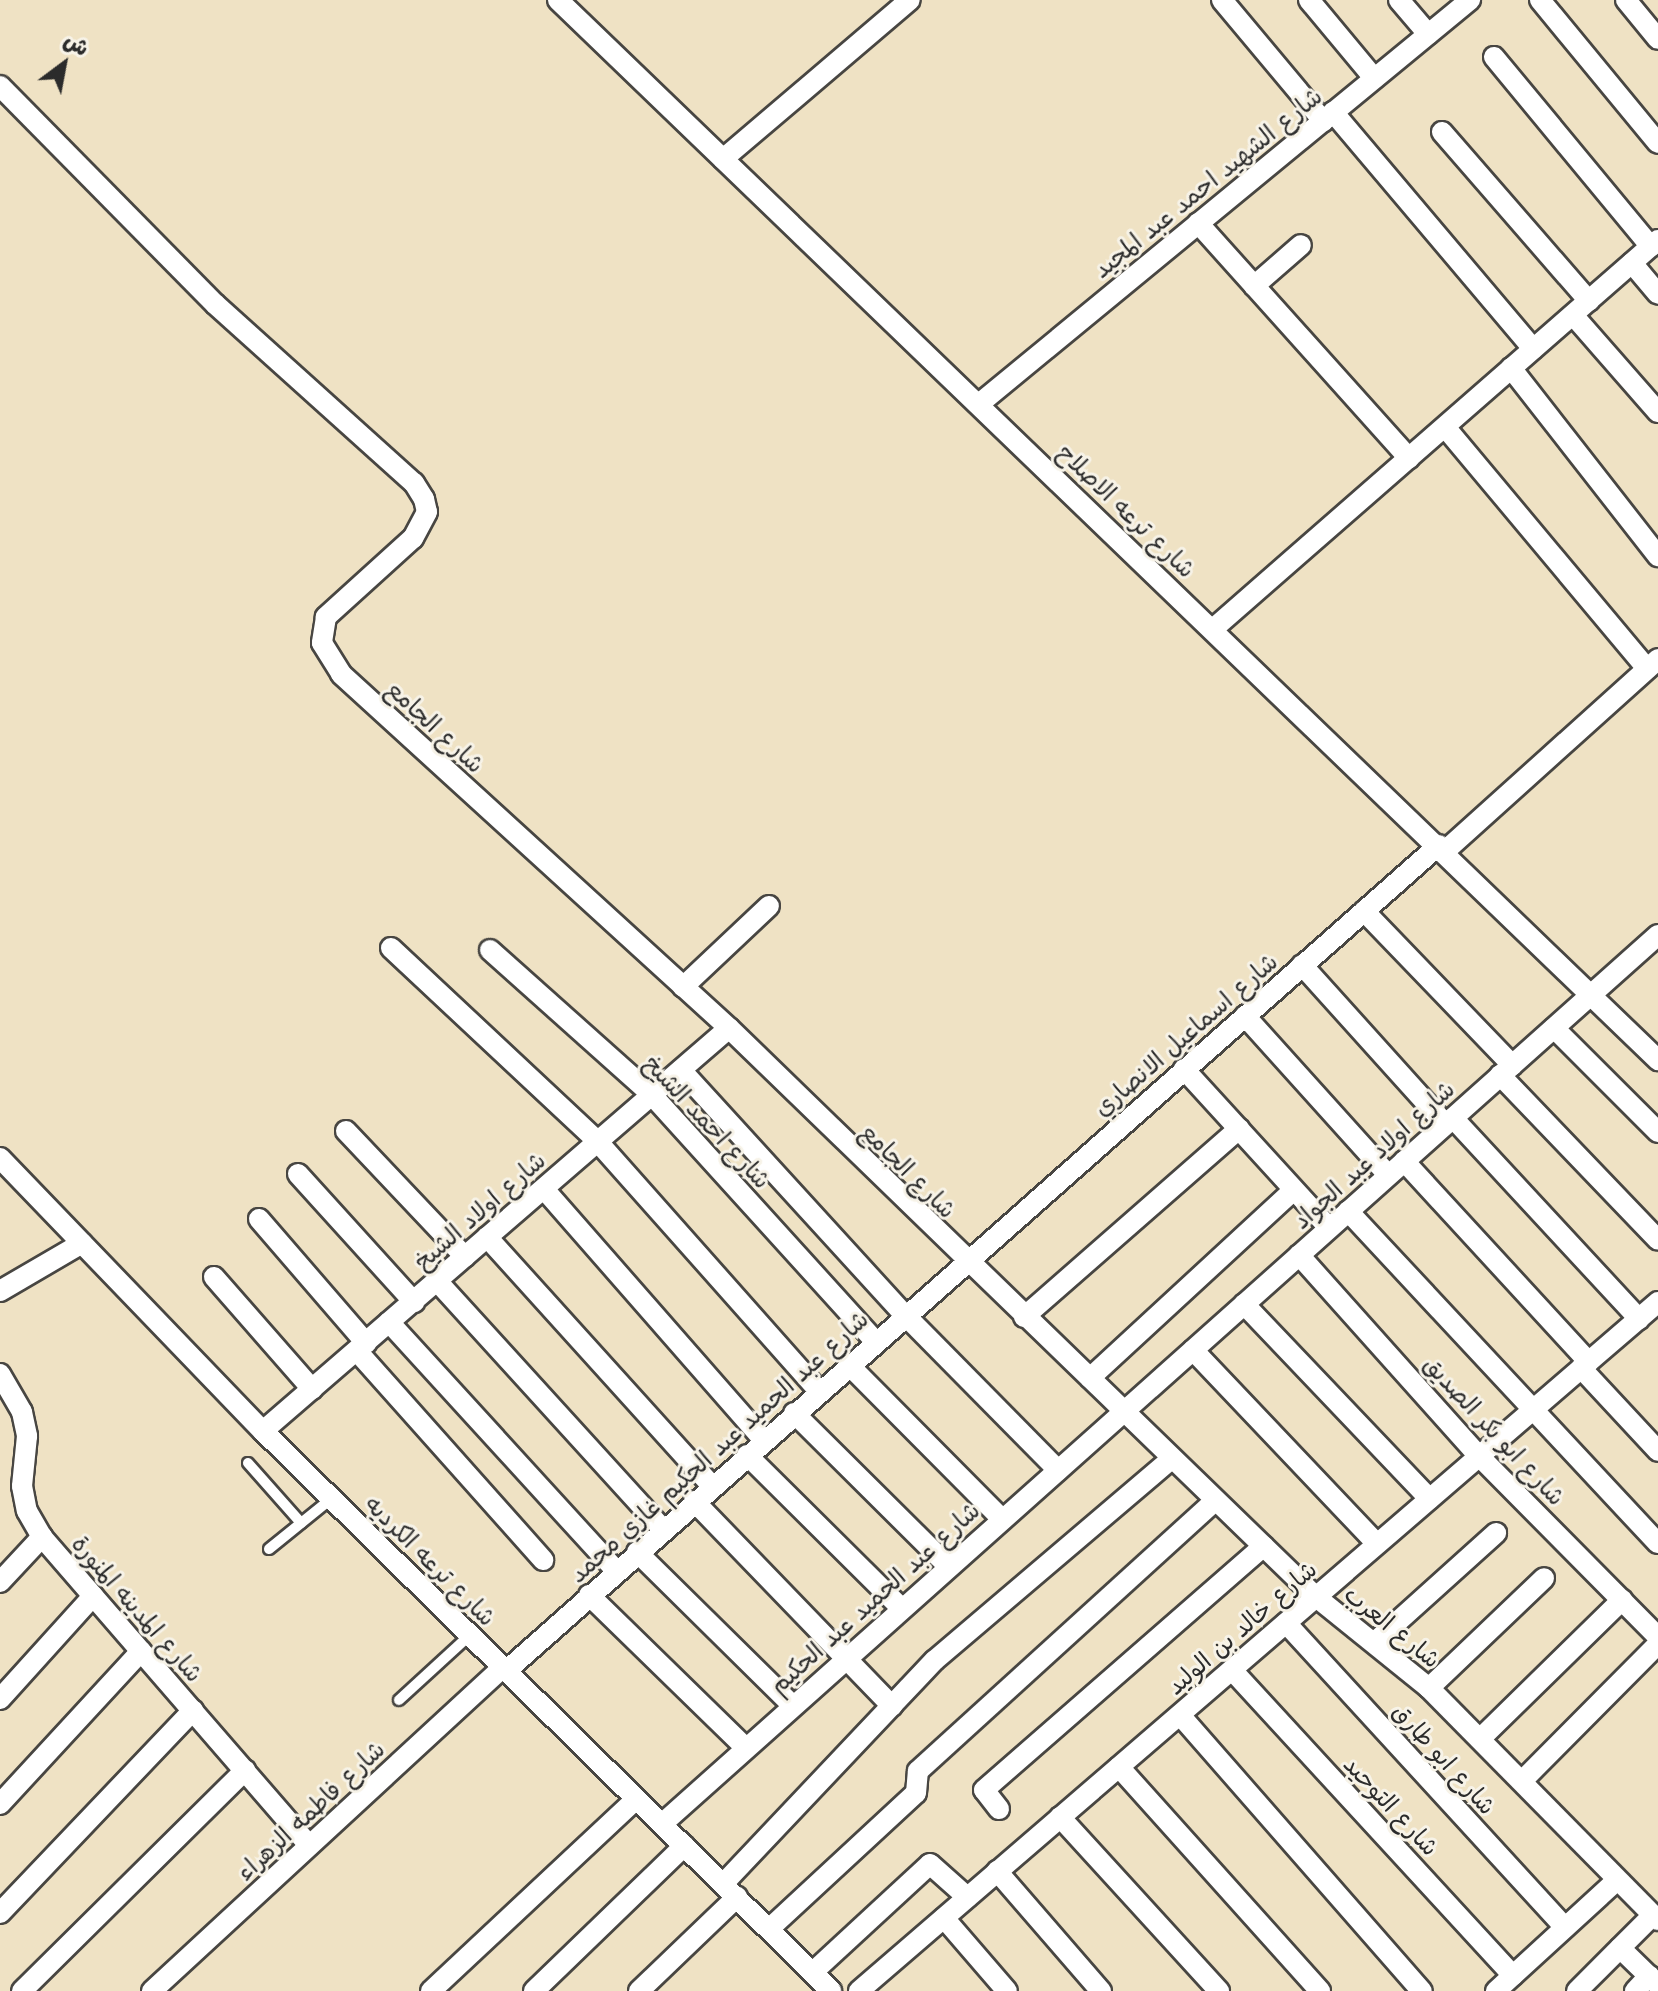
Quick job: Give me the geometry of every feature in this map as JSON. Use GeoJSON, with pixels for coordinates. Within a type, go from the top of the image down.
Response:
{"type":"FeatureCollection","features":[{"type":"Feature","properties":{"kind":"street","name":"شارع ترعه الاصلاح"},"geometry":{"type":"LineString","coordinates":[[558,0],[1442,848],[1658,1060]]}},
{"type":"Feature","properties":{"kind":"street"},"geometry":{"type":"LineString","coordinates":[[723,159],[910,0]]}},
{"type":"Feature","properties":{"kind":"street"},"geometry":{"type":"LineString","coordinates":[[1222,0],[1533,349]]}},
{"type":"Feature","properties":{"kind":"street"},"geometry":{"type":"LineString","coordinates":[[1309,0],[1374,78]]}},
{"type":"Feature","properties":{"kind":"street"},"geometry":{"type":"LineString","coordinates":[[1399,0],[1428,34]]}},
{"type":"Feature","properties":{"kind":"street","name":"شارع الشهيد احمد عبد المجيد"},"geometry":{"type":"LineString","coordinates":[[979,404],[1470,0]]}},
{"type":"Feature","properties":{"kind":"street"},"geometry":{"type":"LineString","coordinates":[[1540,0],[1658,143]]}},
{"type":"Feature","properties":{"kind":"street"},"geometry":{"type":"LineString","coordinates":[[1626,0],[1658,39]]}},
{"type":"Feature","properties":{"kind":"street"},"geometry":{"type":"LineString","coordinates":[[1213,629],[1654,243],[1494,57]]}},
{"type":"Feature","properties":{"kind":"street","name":"شارع الجامع"},"geometry":{"type":"LineString","coordinates":[[0,86],[215,304],[414,483],[427,512],[422,525],[330,611],[322,643],[341,674],[729,1028],[965,1262],[1090,1378]]}},
{"type":"Feature","properties":{"kind":"street"},"geometry":{"type":"LineString","coordinates":[[1442,132],[1589,301]]}},
{"type":"Feature","properties":{"kind":"street"},"geometry":{"type":"LineString","coordinates":[[1198,223],[1409,458]]}},
{"type":"Feature","properties":{"kind":"street"},"geometry":{"type":"LineString","coordinates":[[1254,286],[1301,245]]}},
{"type":"Feature","properties":{"kind":"street"},"geometry":{"type":"LineString","coordinates":[[1632,263],[1658,294]]}},
{"type":"Feature","properties":{"kind":"street"},"geometry":{"type":"LineString","coordinates":[[1573,315],[1658,412]]}},
{"type":"Feature","properties":{"kind":"street"},"geometry":{"type":"LineString","coordinates":[[1511,368],[1658,556]]}},
{"type":"Feature","properties":{"kind":"street"},"geometry":{"type":"LineString","coordinates":[[1445,427],[1652,664]]}},
{"type":"Feature","properties":{"kind":"street","name":"شارع اسماعيل الانصاري"},"geometry":{"type":"LineString","coordinates":[[965,1262],[1364,911],[1442,848],[1652,664]]}},
{"type":"Feature","properties":{"kind":"street"},"geometry":{"type":"LineString","coordinates":[[683,987],[769,906]]}},
{"type":"Feature","properties":{"kind":"street"},"geometry":{"type":"LineString","coordinates":[[1364,911],[1658,1240]]}},
{"type":"Feature","properties":{"kind":"street","name":"شارع اولاد عبد الجواد"},"geometry":{"type":"LineString","coordinates":[[1123,1411],[1658,935]]}},
{"type":"Feature","properties":{"kind":"street"},"geometry":{"type":"LineString","coordinates":[[391,948],[598,1142],[819,1391]]}},
{"type":"Feature","properties":{"kind":"street","name":"شارع احمد الشيخ"},"geometry":{"type":"LineString","coordinates":[[490,950],[652,1095],[875,1341]]}},
{"type":"Feature","properties":{"kind":"street"},"geometry":{"type":"LineString","coordinates":[[1302,965],[1639,1319]]}},
{"type":"Feature","properties":{"kind":"street"},"geometry":{"type":"LineString","coordinates":[[1245,1016],[1585,1365],[1658,1451]]}},
{"type":"Feature","properties":{"kind":"street","name":"شارع اولاد الشيخ"},"geometry":{"type":"LineString","coordinates":[[263,1431],[729,1028]]}},
{"type":"Feature","properties":{"kind":"street"},"geometry":{"type":"LineString","coordinates":[[1554,1028],[1658,1132]]}},
{"type":"Feature","properties":{"kind":"street"},"geometry":{"type":"LineString","coordinates":[[1184,1069],[1329,1228]]}},
{"type":"Feature","properties":{"kind":"street"},"geometry":{"type":"LineString","coordinates":[[681,1070],[905,1315],[1058,1470]]}},
{"type":"Feature","properties":{"kind":"street"},"geometry":{"type":"LineString","coordinates":[[1024,1317],[1239,1129]]}},
{"type":"Feature","properties":{"kind":"street"},"geometry":{"type":"LineString","coordinates":[[346,1131],[465,1257]]}},
{"type":"Feature","properties":{"kind":"street","name":"شارع ترعه الكرديه"},"geometry":{"type":"LineString","coordinates":[[0,1158],[263,1431],[831,1991]]}},
{"type":"Feature","properties":{"kind":"street"},"geometry":{"type":"LineString","coordinates":[[298,1174],[414,1302]]}},
{"type":"Feature","properties":{"kind":"street"},"geometry":{"type":"LineString","coordinates":[[544,1189],[764,1440]]}},
{"type":"Feature","properties":{"kind":"street"},"geometry":{"type":"LineString","coordinates":[[1090,1378],[1294,1190]]}},
{"type":"Feature","properties":{"kind":"street"},"geometry":{"type":"LineString","coordinates":[[1348,1211],[1658,1543]]}},
{"type":"Feature","properties":{"kind":"street"},"geometry":{"type":"LineString","coordinates":[[259,1219],[361,1347],[543,1560]]}},
{"type":"Feature","properties":{"kind":"street"},"geometry":{"type":"LineString","coordinates":[[487,1237],[712,1486]]}},
{"type":"Feature","properties":{"kind":"street"},"geometry":{"type":"LineString","coordinates":[[0,1291],[82,1243]]}},
{"type":"Feature","properties":{"kind":"street","name":"شارع ابو بكر الصديق"},"geometry":{"type":"LineString","coordinates":[[1299,1255],[1479,1456],[1658,1637]]}},
{"type":"Feature","properties":{"kind":"street","name":"شارع عبد الحميد عبد الحكيم غازي محمد"},"geometry":{"type":"LineString","coordinates":[[504,1669],[965,1262]]}},
{"type":"Feature","properties":{"kind":"street"},"geometry":{"type":"LineString","coordinates":[[214,1277],[312,1389]]}},
{"type":"Feature","properties":{"kind":"street"},"geometry":{"type":"LineString","coordinates":[[437,1281],[663,1529]]}},
{"type":"Feature","properties":{"kind":"street","name":"شارع خالد بن الوليد"},"geometry":{"type":"LineString","coordinates":[[859,1991],[1658,1302]]}},
{"type":"Feature","properties":{"kind":"street"},"geometry":{"type":"LineString","coordinates":[[1244,1304],[1430,1499]]}},
{"type":"Feature","properties":{"kind":"street"},"geometry":{"type":"LineString","coordinates":[[389,1322],[616,1571]]}},
{"type":"Feature","properties":{"kind":"street"},"geometry":{"type":"LineString","coordinates":[[1193,1350],[1377,1544]]}},
{"type":"Feature","properties":{"kind":"street"},"geometry":{"type":"LineString","coordinates":[[849,1365],[1002,1519]]}},
{"type":"Feature","properties":{"kind":"street","name":"شارع المدينه المنورة"},"geometry":{"type":"LineString","coordinates":[[0,1374],[22,1412],[27,1436],[22,1486],[27,1511],[42,1537],[309,1845]]}},
{"type":"Feature","properties":{"kind":"street","name":"شارع العرب"},"geometry":{"type":"LineString","coordinates":[[1090,1378],[1315,1596],[1429,1688],[1655,1918]]}},
{"type":"Feature","properties":{"kind":"street","name":"شارع عبد الحميد عبد الحكيم"},"geometry":{"type":"LineString","coordinates":[[662,1824],[844,1657],[1123,1411]]}},
{"type":"Feature","properties":{"kind":"street"},"geometry":{"type":"LineString","coordinates":[[794,1413],[948,1566]]}},
{"type":"Feature","properties":{"kind":"street"},"geometry":{"type":"LineString","coordinates":[[747,1455],[900,1607]]}},
{"type":"Feature","properties":{"kind":"street"},"geometry":{"type":"LineString","coordinates":[[639,1991],[935,1660],[1172,1458]]}},
{"type":"Feature","properties":{"kind":"street"},"geometry":{"type":"LineString","coordinates":[[694,1501],[892,1706]]}},
{"type":"Feature","properties":{"kind":"street"},"geometry":{"type":"LineString","coordinates":[[769,1929],[916,1793],[916,1777],[1215,1501]]}},
{"type":"Feature","properties":{"kind":"street"},"geometry":{"type":"LineString","coordinates":[[1375,1642],[1496,1533]]}},
{"type":"Feature","properties":{"kind":"street"},"geometry":{"type":"LineString","coordinates":[[0,1582],[42,1537]]}},
{"type":"Feature","properties":{"kind":"street"},"geometry":{"type":"LineString","coordinates":[[999,1809],[984,1790],[1264,1546]]}},
{"type":"Feature","properties":{"kind":"street"},"geometry":{"type":"LineString","coordinates":[[637,1552],[792,1705]]}},
{"type":"Feature","properties":{"kind":"street"},"geometry":{"type":"LineString","coordinates":[[1429,1688],[1544,1578]]}},
{"type":"Feature","properties":{"kind":"street"},"geometry":{"type":"LineString","coordinates":[[589,1595],[746,1748]]}},
{"type":"Feature","properties":{"kind":"street"},"geometry":{"type":"LineString","coordinates":[[0,1699],[93,1596]]}},
{"type":"Feature","properties":{"kind":"street"},"geometry":{"type":"LineString","coordinates":[[1480,1739],[1622,1600]]}},
{"type":"Feature","properties":{"kind":"street","name":"شارع ابو طارق"},"geometry":{"type":"LineString","coordinates":[[1286,1623],[1565,1928]]}},
{"type":"Feature","properties":{"kind":"street"},"geometry":{"type":"LineString","coordinates":[[1522,1781],[1658,1644]]}},
{"type":"Feature","properties":{"kind":"street"},"geometry":{"type":"LineString","coordinates":[[0,1804],[141,1651]]}},
{"type":"Feature","properties":{"kind":"street","name":"شارع فاطمه الزهراء"},"geometry":{"type":"LineString","coordinates":[[152,1991],[504,1669]]}},
{"type":"Feature","properties":{"kind":"street","name":"شارع التوحيد"},"geometry":{"type":"LineString","coordinates":[[1232,1670],[1513,1976]]}},
{"type":"Feature","properties":{"kind":"street"},"geometry":{"type":"LineString","coordinates":[[0,1913],[193,1710]]}},
{"type":"Feature","properties":{"kind":"street"},"geometry":{"type":"LineString","coordinates":[[1180,1715],[1422,1991]]}},
{"type":"Feature","properties":{"kind":"street"},"geometry":{"type":"LineString","coordinates":[[1119,1767],[1320,1991]]}},
{"type":"Feature","properties":{"kind":"street"},"geometry":{"type":"LineString","coordinates":[[22,1991],[245,1770]]}},
{"type":"Feature","properties":{"kind":"street"},"geometry":{"type":"LineString","coordinates":[[431,1991],[636,1799]]}},
{"type":"Feature","properties":{"kind":"street"},"geometry":{"type":"LineString","coordinates":[[1060,1817],[1219,1991]]}},
{"type":"Feature","properties":{"kind":"street"},"geometry":{"type":"LineString","coordinates":[[534,1991],[684,1846]]}},
{"type":"Feature","properties":{"kind":"street"},"geometry":{"type":"LineString","coordinates":[[813,1972],[931,1863],[967,1897]]}},
{"type":"Feature","properties":{"kind":"street"},"geometry":{"type":"LineString","coordinates":[[997,1871],[1101,1991]]}},
{"type":"Feature","properties":{"kind":"street"},"geometry":{"type":"LineString","coordinates":[[1496,1991],[1616,1881]]}},
{"type":"Feature","properties":{"kind":"street"},"geometry":{"type":"LineString","coordinates":[[944,1918],[1007,1991]]}},
{"type":"Feature","properties":{"kind":"street"},"geometry":{"type":"LineString","coordinates":[[1577,1991],[1655,1918]]}},
{"type":"Feature","properties":{"kind":"street"},"geometry":{"type":"LineString","coordinates":[[1620,1948],[1647,1984]]}},
{"type":"Feature","properties":{"kind":"lane"},"geometry":{"type":"LineString","coordinates":[[248,1463],[301,1523]]}},
{"type":"Feature","properties":{"kind":"lane"},"geometry":{"type":"LineString","coordinates":[[269,1549],[332,1498]]}},
{"type":"Feature","properties":{"kind":"lane"},"geometry":{"type":"LineString","coordinates":[[399,1700],[470,1635]]}}]}
